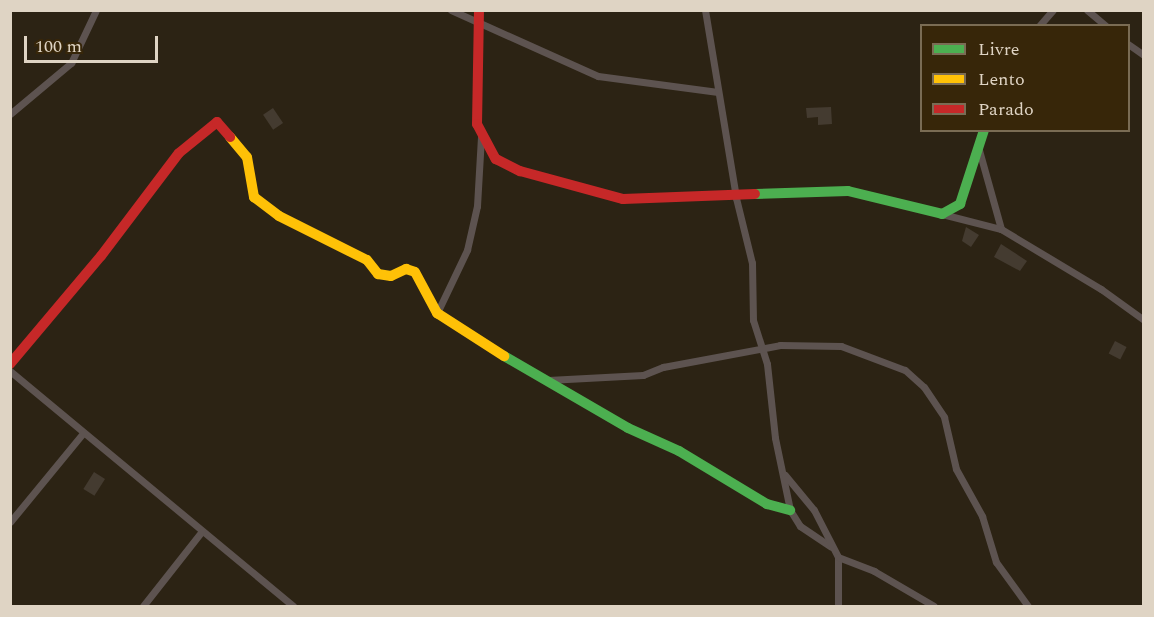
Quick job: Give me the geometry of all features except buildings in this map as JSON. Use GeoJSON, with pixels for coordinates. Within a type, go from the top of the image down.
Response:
{"type":"FeatureCollection","features":[{"type":"Feature","properties":{"kind":"street"},"geometry":{"type":"LineString","coordinates":[[10,114],[71,63],[96,10]]}},
{"type":"Feature","properties":{"kind":"street"},"geometry":{"type":"LineString","coordinates":[[451,10],[478,15],[495,33],[598,76],[718,92]]}},
{"type":"Feature","properties":{"kind":"street"},"geometry":{"type":"LineString","coordinates":[[705,10],[736,198],[750,247],[750,303],[770,384],[775,438],[785,475],[790,510],[800,526],[831,547]]}},
{"type":"Feature","properties":{"kind":"street"},"geometry":{"type":"LineString","coordinates":[[1041,24],[1053,10]]}},
{"type":"Feature","properties":{"kind":"street"},"geometry":{"type":"LineString","coordinates":[[1088,10],[1104,24]]}},
{"type":"Feature","properties":{"kind":"street"},"geometry":{"type":"LineString","coordinates":[[478,15],[480,63],[477,124],[481,136],[496,159],[508,167],[623,200],[736,198],[848,191],[1001,229],[1101,289],[1143,320]]}},
{"type":"Feature","properties":{"kind":"street"},"geometry":{"type":"LineString","coordinates":[[1130,45],[1143,55]]}},
{"type":"Feature","properties":{"kind":"street"},"geometry":{"type":"LineString","coordinates":[[10,364],[101,256],[179,153],[217,122],[247,157],[254,197],[279,216],[342,244],[367,261],[378,274],[391,276],[406,269],[415,272],[437,313],[544,381],[628,428],[679,451],[767,504],[790,510]]}},
{"type":"Feature","properties":{"kind":"street"},"geometry":{"type":"LineString","coordinates":[[942,214],[956,209],[960,204],[984,132]]}},
{"type":"Feature","properties":{"kind":"street"},"geometry":{"type":"LineString","coordinates":[[437,313],[467,250],[477,206],[481,136]]}},
{"type":"Feature","properties":{"kind":"street"},"geometry":{"type":"LineString","coordinates":[[979,150],[1001,229]]}},
{"type":"Feature","properties":{"kind":"street"},"geometry":{"type":"LineString","coordinates":[[544,381],[643,375],[663,367],[746,352],[761,346],[841,346],[912,375],[944,417],[956,469],[982,516],[996,562],[1029,606]]}},
{"type":"Feature","properties":{"kind":"street"},"geometry":{"type":"LineString","coordinates":[[10,371],[293,606]]}},
{"type":"Feature","properties":{"kind":"street"},"geometry":{"type":"LineString","coordinates":[[10,522],[82,433]]}},
{"type":"Feature","properties":{"kind":"street"},"geometry":{"type":"LineString","coordinates":[[785,475],[814,510],[838,557],[873,571],[934,606]]}},
{"type":"Feature","properties":{"kind":"street"},"geometry":{"type":"LineString","coordinates":[[144,606],[202,531]]}},
{"type":"Feature","properties":{"kind":"street"},"geometry":{"type":"LineString","coordinates":[[838,557],[838,606]]}},
{"type":"Feature","properties":{"kind":"traffic: fast"},"geometry":{"type":"LineString","coordinates":[[755,194],[848,191],[942,214],[960,204],[983,132]]}},
{"type":"Feature","properties":{"kind":"traffic: fast"},"geometry":{"type":"LineString","coordinates":[[504,356],[628,428],[679,451],[767,504],[790,510]]}},
{"type":"Feature","properties":{"kind":"traffic: slow"},"geometry":{"type":"LineString","coordinates":[[230,137],[247,157],[254,197],[279,216],[367,260],[378,274],[391,276],[406,269],[415,272],[437,313],[504,356]]}},
{"type":"Feature","properties":{"kind":"traffic: jam"},"geometry":{"type":"LineString","coordinates":[[479,10],[477,124],[496,159],[520,171],[623,199],[755,194]]}},
{"type":"Feature","properties":{"kind":"traffic: jam"},"geometry":{"type":"LineString","coordinates":[[10,364],[101,256],[179,153],[217,122],[230,137]]}}]}
